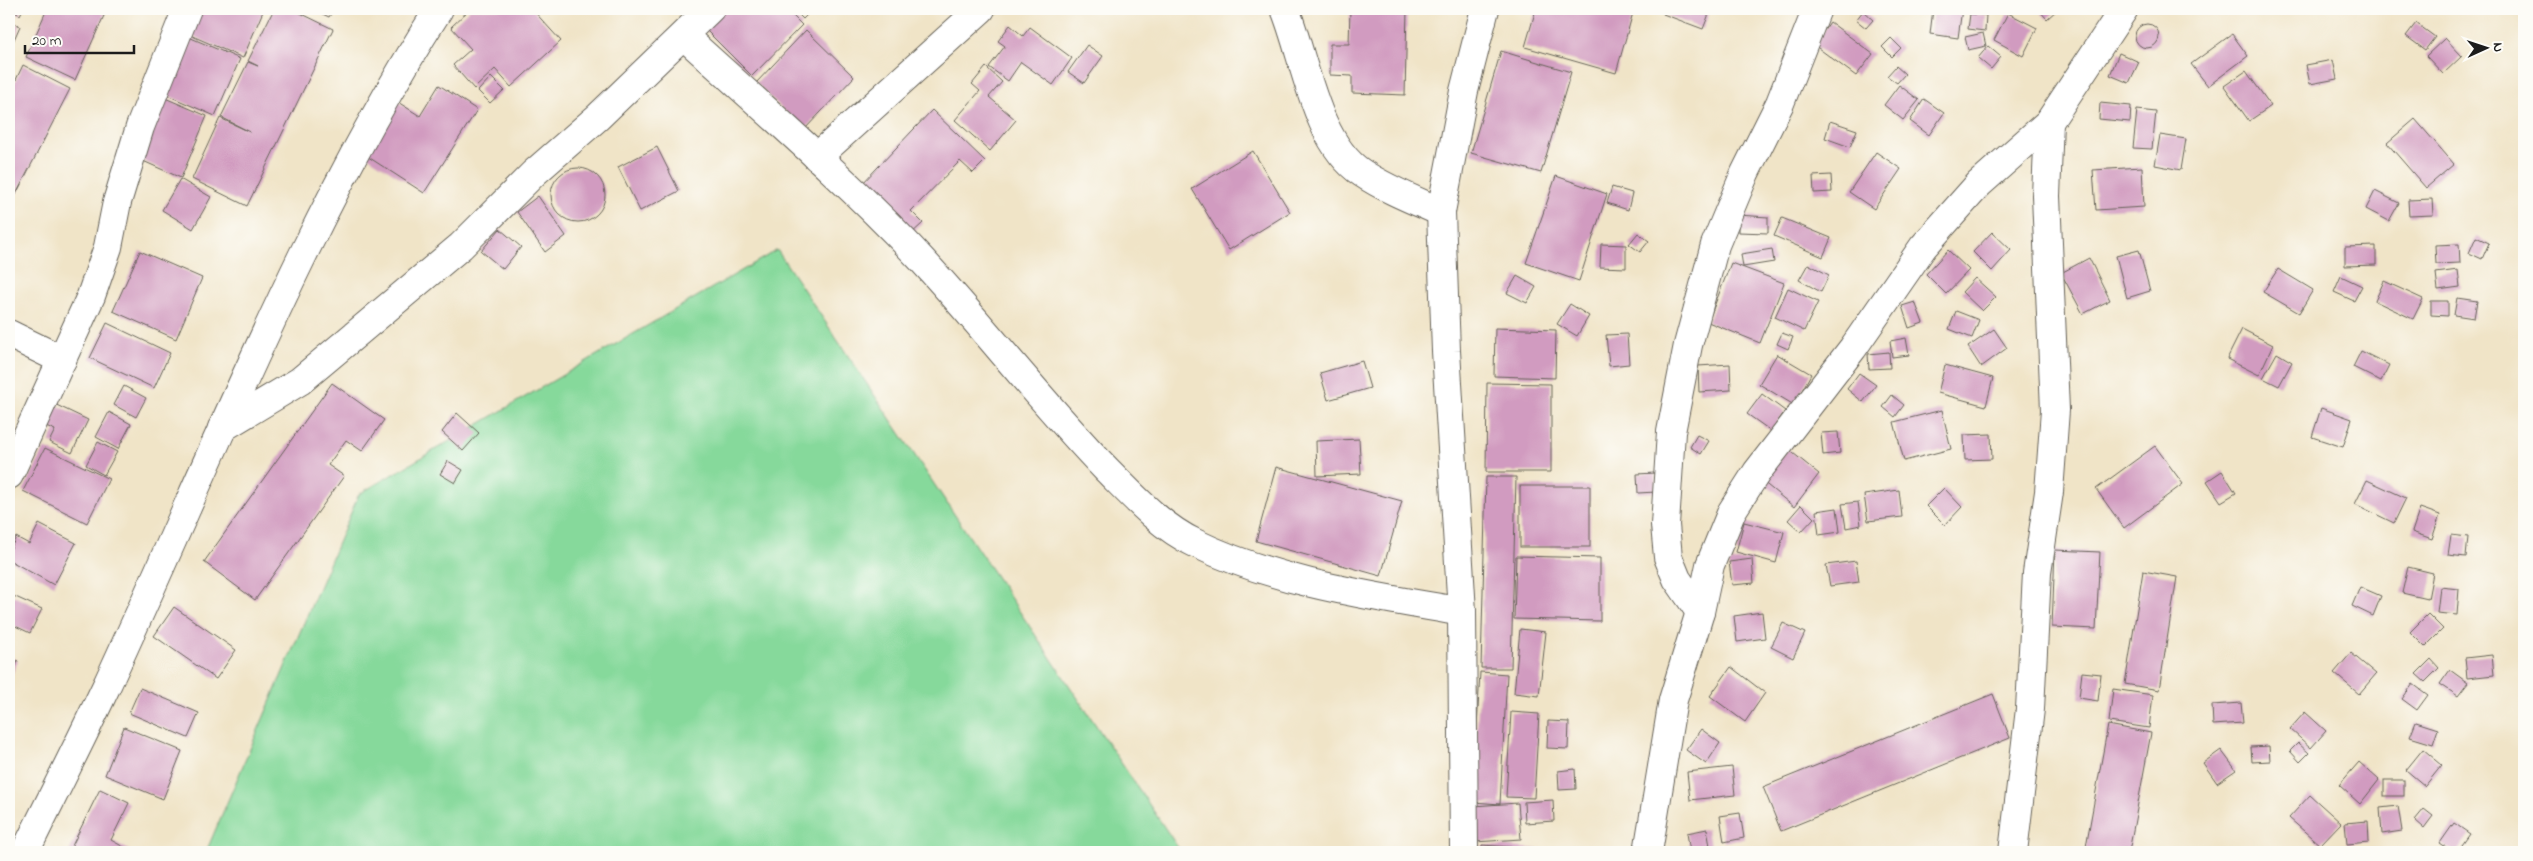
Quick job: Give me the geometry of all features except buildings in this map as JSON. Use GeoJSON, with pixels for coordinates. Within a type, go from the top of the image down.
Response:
{"type":"FeatureCollection","features":[{"type":"Feature","properties":{"kind":"street"},"geometry":{"type":"LineString","coordinates":[[9,475],[91,296],[108,247],[117,202],[140,127],[187,9]]}},
{"type":"Feature","properties":{"kind":"street"},"geometry":{"type":"LineString","coordinates":[[24,852],[106,687],[300,259],[350,162],[413,50],[439,9]]}},
{"type":"Feature","properties":{"kind":"street"},"geometry":{"type":"LineString","coordinates":[[222,428],[300,381],[461,246],[534,174],[684,36],[710,9]]}},
{"type":"Feature","properties":{"kind":"street"},"geometry":{"type":"LineString","coordinates":[[817,158],[981,9]]}},
{"type":"Feature","properties":{"kind":"street"},"geometry":{"type":"LineString","coordinates":[[1285,9],[1316,108],[1342,153],[1360,172],[1441,212]]}},
{"type":"Feature","properties":{"kind":"street"},"geometry":{"type":"LineString","coordinates":[[1464,852],[1462,612],[1450,427],[1441,212],[1464,91],[1485,9]]}},
{"type":"Feature","properties":{"kind":"street"},"geometry":{"type":"LineString","coordinates":[[1700,612],[1676,579],[1668,557],[1665,525],[1671,432],[1688,345],[1715,245],[1745,173],[1780,103],[1817,9]]}},
{"type":"Feature","properties":{"kind":"street"},"geometry":{"type":"LineString","coordinates":[[1648,852],[1673,700],[1700,612],[1710,565],[1732,511],[1757,472],[1853,348],[1923,246],[1979,184],[2049,122],[2124,9]]}},
{"type":"Feature","properties":{"kind":"street"},"geometry":{"type":"LineString","coordinates":[[684,36],[817,158],[921,259],[1082,444],[1137,500],[1193,542],[1236,560],[1329,588],[1462,612]]}},
{"type":"Feature","properties":{"kind":"street"},"geometry":{"type":"LineString","coordinates":[[2013,852],[2030,708],[2037,572],[2049,492],[2055,410],[2046,196],[2049,122]]}},
{"type":"Feature","properties":{"kind":"street"},"geometry":{"type":"LineString","coordinates":[[9,334],[62,360]]}},
{"type":"Feature","properties":{"kind":"green space"},"geometry":{"type":"Polygon","coordinates":[[[777,250],[1181,852],[206,852],[359,494],[777,250]]]}}]}
